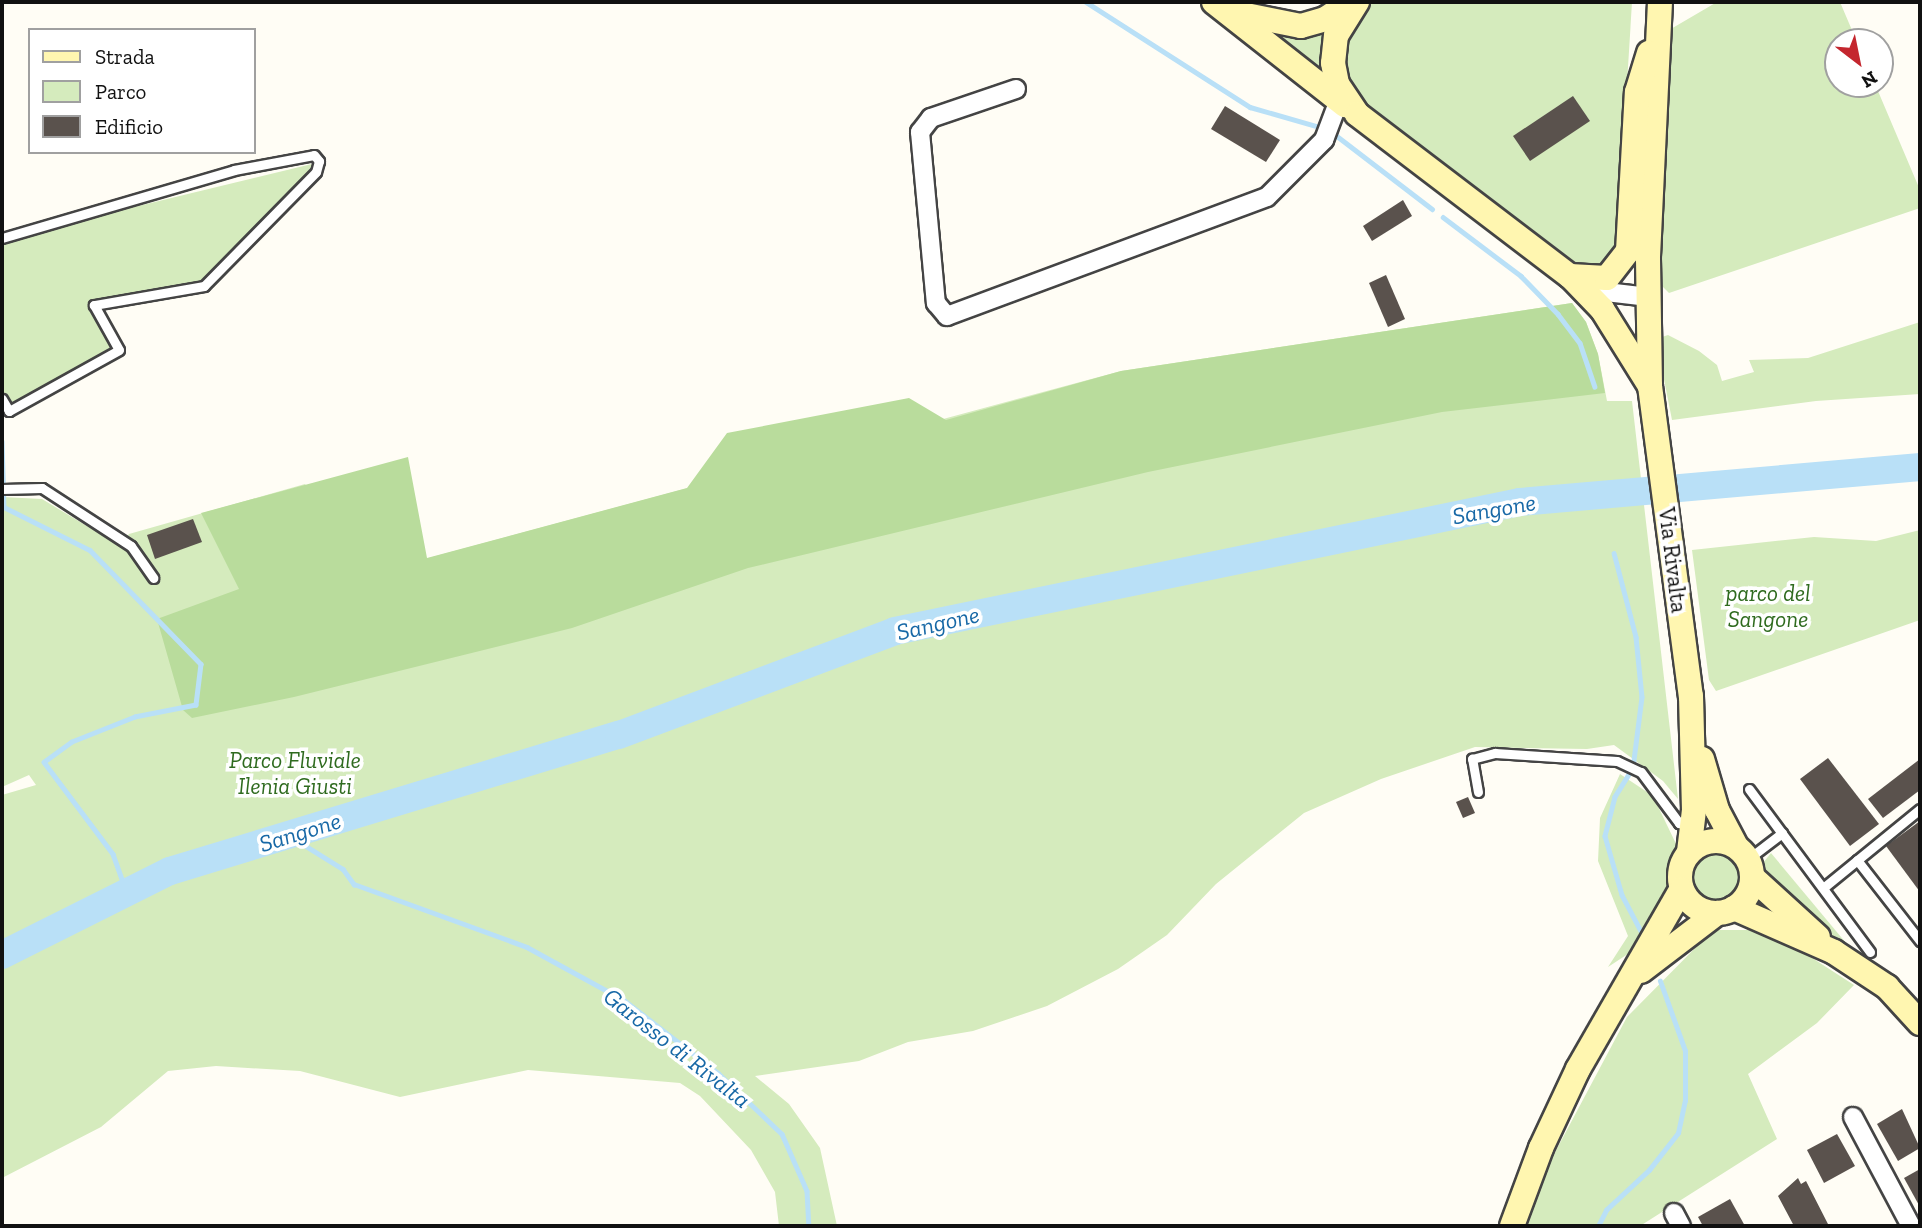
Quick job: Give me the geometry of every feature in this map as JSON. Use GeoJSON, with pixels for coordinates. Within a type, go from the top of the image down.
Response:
{"type":"FeatureCollection","features":[{"type":"Feature","properties":{"kind":"main road"},"geometry":{"type":"LineString","coordinates":[[1218,5],[1271,23],[1301,26],[1325,19],[1351,2]]}},
{"type":"Feature","properties":{"kind":"main road"},"geometry":{"type":"LineString","coordinates":[[1348,107],[1337,84],[1333,63],[1336,35],[1357,2]]}},
{"type":"Feature","properties":{"kind":"main road"},"geometry":{"type":"LineString","coordinates":[[1218,5],[1570,276],[1602,309],[1652,394]]}},
{"type":"Feature","properties":{"kind":"main road"},"geometry":{"type":"LineString","coordinates":[[1570,276],[1607,278],[1628,251],[1637,92],[1657,9]]}},
{"type":"Feature","properties":{"kind":"main road","name":"Via Rivalta"},"geometry":{"type":"LineString","coordinates":[[1512,1226],[1541,1147],[1578,1069],[1633,978],[1681,890],[1679,877],[1689,852],[1694,822],[1694,734],[1652,394],[1649,297],[1657,9]]}},
{"type":"Feature","properties":{"kind":"main road","name":"Via Rivalta"},"geometry":{"type":"LineString","coordinates":[[1694,734],[1717,810],[1745,861],[1834,952]]}},
{"type":"Feature","properties":{"kind":"main road"},"geometry":{"type":"LineString","coordinates":[[1633,978],[1748,895],[1745,861],[1712,841],[1689,852]]}},
{"type":"Feature","properties":{"kind":"main road"},"geometry":{"type":"LineString","coordinates":[[1681,890],[1689,902],[1725,911],[1834,952],[1887,986],[1920,1023]]}},
{"type":"Feature","properties":{"kind":"street"},"geometry":{"type":"LineString","coordinates":[[1016,89],[932,118],[920,132],[936,303],[947,316],[1267,197],[1324,140],[1348,107]]}},
{"type":"Feature","properties":{"kind":"street"},"geometry":{"type":"LineString","coordinates":[[1570,276],[1606,292],[1649,297]]}},
{"type":"Feature","properties":{"kind":"street"},"geometry":{"type":"LineString","coordinates":[[1853,1117],[1911,1226]]}},
{"type":"Feature","properties":{"kind":"lane"},"geometry":{"type":"LineString","coordinates":[[2,238],[234,170],[313,155],[320,161],[316,172],[204,286],[94,305],[119,350],[9,411],[2,399]]}},
{"type":"Feature","properties":{"kind":"lane"},"geometry":{"type":"LineString","coordinates":[[2,489],[42,488],[131,546],[153,578]]}},
{"type":"Feature","properties":{"kind":"lane"},"geometry":{"type":"LineString","coordinates":[[1478,792],[1472,759],[1495,753],[1617,761],[1641,772],[1679,823],[1694,822]]}},
{"type":"Feature","properties":{"kind":"lane"},"geometry":{"type":"LineString","coordinates":[[1749,789],[1870,952]]}},
{"type":"Feature","properties":{"kind":"lane"},"geometry":{"type":"LineString","coordinates":[[1823,888],[1920,809]]}},
{"type":"Feature","properties":{"kind":"lane"},"geometry":{"type":"LineString","coordinates":[[1745,861],[1782,833]]}},
{"type":"Feature","properties":{"kind":"lane"},"geometry":{"type":"LineString","coordinates":[[1857,860],[1920,941]]}},
{"type":"Feature","properties":{"kind":"green space"},"geometry":{"type":"Polygon","coordinates":[[[1367,2],[1632,2],[1617,247],[1604,268],[1584,272],[1363,109],[1345,81],[1344,38],[1367,2]]]}},
{"type":"Feature","properties":{"kind":"green space"},"geometry":{"type":"Polygon","coordinates":[[[1717,2],[1840,2],[1851,28],[1824,28],[1824,98],[1881,98],[1920,190],[1920,208],[1669,293],[1661,285],[1656,257],[1664,33],[1717,2]]]}},
{"type":"Feature","properties":{"kind":"green space"},"geometry":{"type":"Polygon","coordinates":[[[1334,22],[1322,75],[1263,37],[1271,30],[1334,22]]]}},
{"type":"Feature","properties":{"kind":"green space"},"geometry":{"type":"Polygon","coordinates":[[[316,163],[206,285],[92,305],[116,350],[14,409],[2,389],[2,239],[316,163]]]}},
{"type":"Feature","properties":{"kind":"green space","name":"Parco Fluviale Ilenia Giusti"},"geometry":{"type":"Polygon","coordinates":[[[1572,303],[1586,322],[1598,354],[1607,401],[1632,401],[1678,799],[1663,781],[1614,745],[1587,749],[1475,747],[1381,779],[1304,813],[1216,884],[1167,935],[1118,969],[1047,1006],[973,1031],[908,1042],[859,1061],[755,1076],[789,1104],[820,1148],[837,1226],[779,1226],[775,1192],[751,1150],[700,1096],[680,1083],[528,1070],[400,1097],[300,1071],[216,1066],[168,1071],[101,1127],[2,1178],[2,795],[36,785],[29,775],[2,787],[2,497],[42,499],[120,546],[129,534],[305,484],[377,572],[1121,371],[1572,303]]]}},
{"type":"Feature","properties":{"kind":"green space"},"geometry":{"type":"Polygon","coordinates":[[[1572,303],[1586,322],[1598,354],[1605,393],[1442,412],[1148,472],[748,568],[572,628],[294,697],[192,718],[183,710],[157,619],[239,589],[201,513],[408,457],[427,558],[687,488],[727,433],[909,398],[946,420],[1121,371],[1572,303]]]}},
{"type":"Feature","properties":{"kind":"green space"},"geometry":{"type":"Polygon","coordinates":[[[1920,322],[1920,394],[1816,401],[1672,420],[1656,339],[1668,335],[1699,351],[1717,365],[1722,381],[1754,372],[1749,360],[1808,358],[1920,322]]]}},
{"type":"Feature","properties":{"kind":"green space","name":"parco del Sangone"},"geometry":{"type":"Polygon","coordinates":[[[1920,530],[1920,620],[1716,691],[1709,680],[1692,550],[1814,537],[1876,541],[1920,530]]]}},
{"type":"Feature","properties":{"kind":"green space"},"geometry":{"type":"Polygon","coordinates":[[[1620,774],[1653,796],[1679,850],[1668,904],[1637,948],[1608,967],[1628,936],[1598,861],[1600,818],[1620,774]]]}},
{"type":"Feature","properties":{"kind":"green space"},"geometry":{"type":"Polygon","coordinates":[[[1771,853],[1846,943],[1826,933],[1765,878],[1763,863],[1771,853]]]}},
{"type":"Feature","properties":{"kind":"green space"},"geometry":{"type":"Polygon","coordinates":[[[1716,855],[1732,862],[1739,878],[1732,894],[1716,901],[1700,894],[1693,878],[1700,862],[1716,855]]]}},
{"type":"Feature","properties":{"kind":"green space"},"geometry":{"type":"Polygon","coordinates":[[[1713,930],[1755,930],[1806,954],[1854,985],[1817,1023],[1748,1074],[1777,1139],[1640,1226],[1526,1226],[1544,1173],[1627,1017],[1713,930]]]}},
{"type":"Feature","properties":{"kind":"building"},"geometry":{"type":"Polygon","coordinates":[[[1573,96],[1590,121],[1530,161],[1513,136],[1573,96]]]}},
{"type":"Feature","properties":{"kind":"building"},"geometry":{"type":"Polygon","coordinates":[[[1225,106],[1280,140],[1266,162],[1211,129],[1225,106]]]}},
{"type":"Feature","properties":{"kind":"building"},"geometry":{"type":"Polygon","coordinates":[[[1403,200],[1412,216],[1372,241],[1363,226],[1403,200]]]}},
{"type":"Feature","properties":{"kind":"building"},"geometry":{"type":"Polygon","coordinates":[[[1386,275],[1405,319],[1388,327],[1369,283],[1386,275]]]}},
{"type":"Feature","properties":{"kind":"building"},"geometry":{"type":"Polygon","coordinates":[[[193,519],[202,542],[155,559],[147,535],[193,519]]]}},
{"type":"Feature","properties":{"kind":"building"},"geometry":{"type":"Polygon","coordinates":[[[1828,758],[1879,824],[1850,846],[1800,779],[1828,758]]]}},
{"type":"Feature","properties":{"kind":"building"},"geometry":{"type":"Polygon","coordinates":[[[1920,759],[1920,790],[1883,818],[1868,799],[1920,759]]]}},
{"type":"Feature","properties":{"kind":"building"},"geometry":{"type":"Polygon","coordinates":[[[1468,797],[1475,813],[1463,818],[1456,802],[1468,797]]]}},
{"type":"Feature","properties":{"kind":"building"},"geometry":{"type":"Polygon","coordinates":[[[1920,821],[1920,892],[1886,846],[1920,821]]]}},
{"type":"Feature","properties":{"kind":"building"},"geometry":{"type":"Polygon","coordinates":[[[1902,1109],[1920,1148],[1898,1161],[1877,1124],[1902,1109]]]}},
{"type":"Feature","properties":{"kind":"building"},"geometry":{"type":"Polygon","coordinates":[[[1837,1134],[1855,1166],[1824,1183],[1807,1150],[1837,1134]]]}},
{"type":"Feature","properties":{"kind":"building"},"geometry":{"type":"Polygon","coordinates":[[[1920,1169],[1920,1207],[1904,1178],[1920,1169]]]}},
{"type":"Feature","properties":{"kind":"building"},"geometry":{"type":"Polygon","coordinates":[[[1798,1178],[1801,1184],[1806,1181],[1829,1226],[1794,1226],[1778,1196],[1798,1178]]]}},
{"type":"Feature","properties":{"kind":"building"},"geometry":{"type":"Polygon","coordinates":[[[1730,1199],[1745,1226],[1703,1226],[1698,1217],[1730,1199]]]}},
{"type":"Feature","properties":{"kind":"waterway"},"geometry":{"type":"LineString","coordinates":[[1086,2],[1250,107],[1323,128]]}},
{"type":"Feature","properties":{"kind":"waterway"},"geometry":{"type":"LineString","coordinates":[[1337,136],[1432,209]]}},
{"type":"Feature","properties":{"kind":"waterway"},"geometry":{"type":"LineString","coordinates":[[1443,217],[1521,276],[1558,314],[1580,343],[1595,387]]}},
{"type":"Feature","properties":{"kind":"waterway"},"geometry":{"type":"LineString","coordinates":[[2,441],[4,507],[90,550],[201,664],[196,705],[135,717],[72,742],[44,762],[113,854],[127,893]]}},
{"type":"Feature","properties":{"kind":"waterway","name":"Sangone"},"geometry":{"type":"LineString","coordinates":[[2,955],[170,871],[619,735],[895,631],[1520,502],[1920,467]]}},
{"type":"Feature","properties":{"kind":"waterway"},"geometry":{"type":"LineString","coordinates":[[1614,553],[1636,637],[1642,697],[1633,768],[1615,797],[1605,836],[1622,895],[1642,933]]}},
{"type":"Feature","properties":{"kind":"waterway","name":"Garosso di Rivalta"},"geometry":{"type":"LineString","coordinates":[[293,838],[343,869],[354,884],[527,947],[624,1000],[718,1073],[782,1134],[807,1191],[809,1226]]}},
{"type":"Feature","properties":{"kind":"waterway"},"geometry":{"type":"LineString","coordinates":[[1598,1226],[1606,1210],[1649,1170],[1678,1133],[1685,1101],[1685,1051],[1660,981]]}}]}
